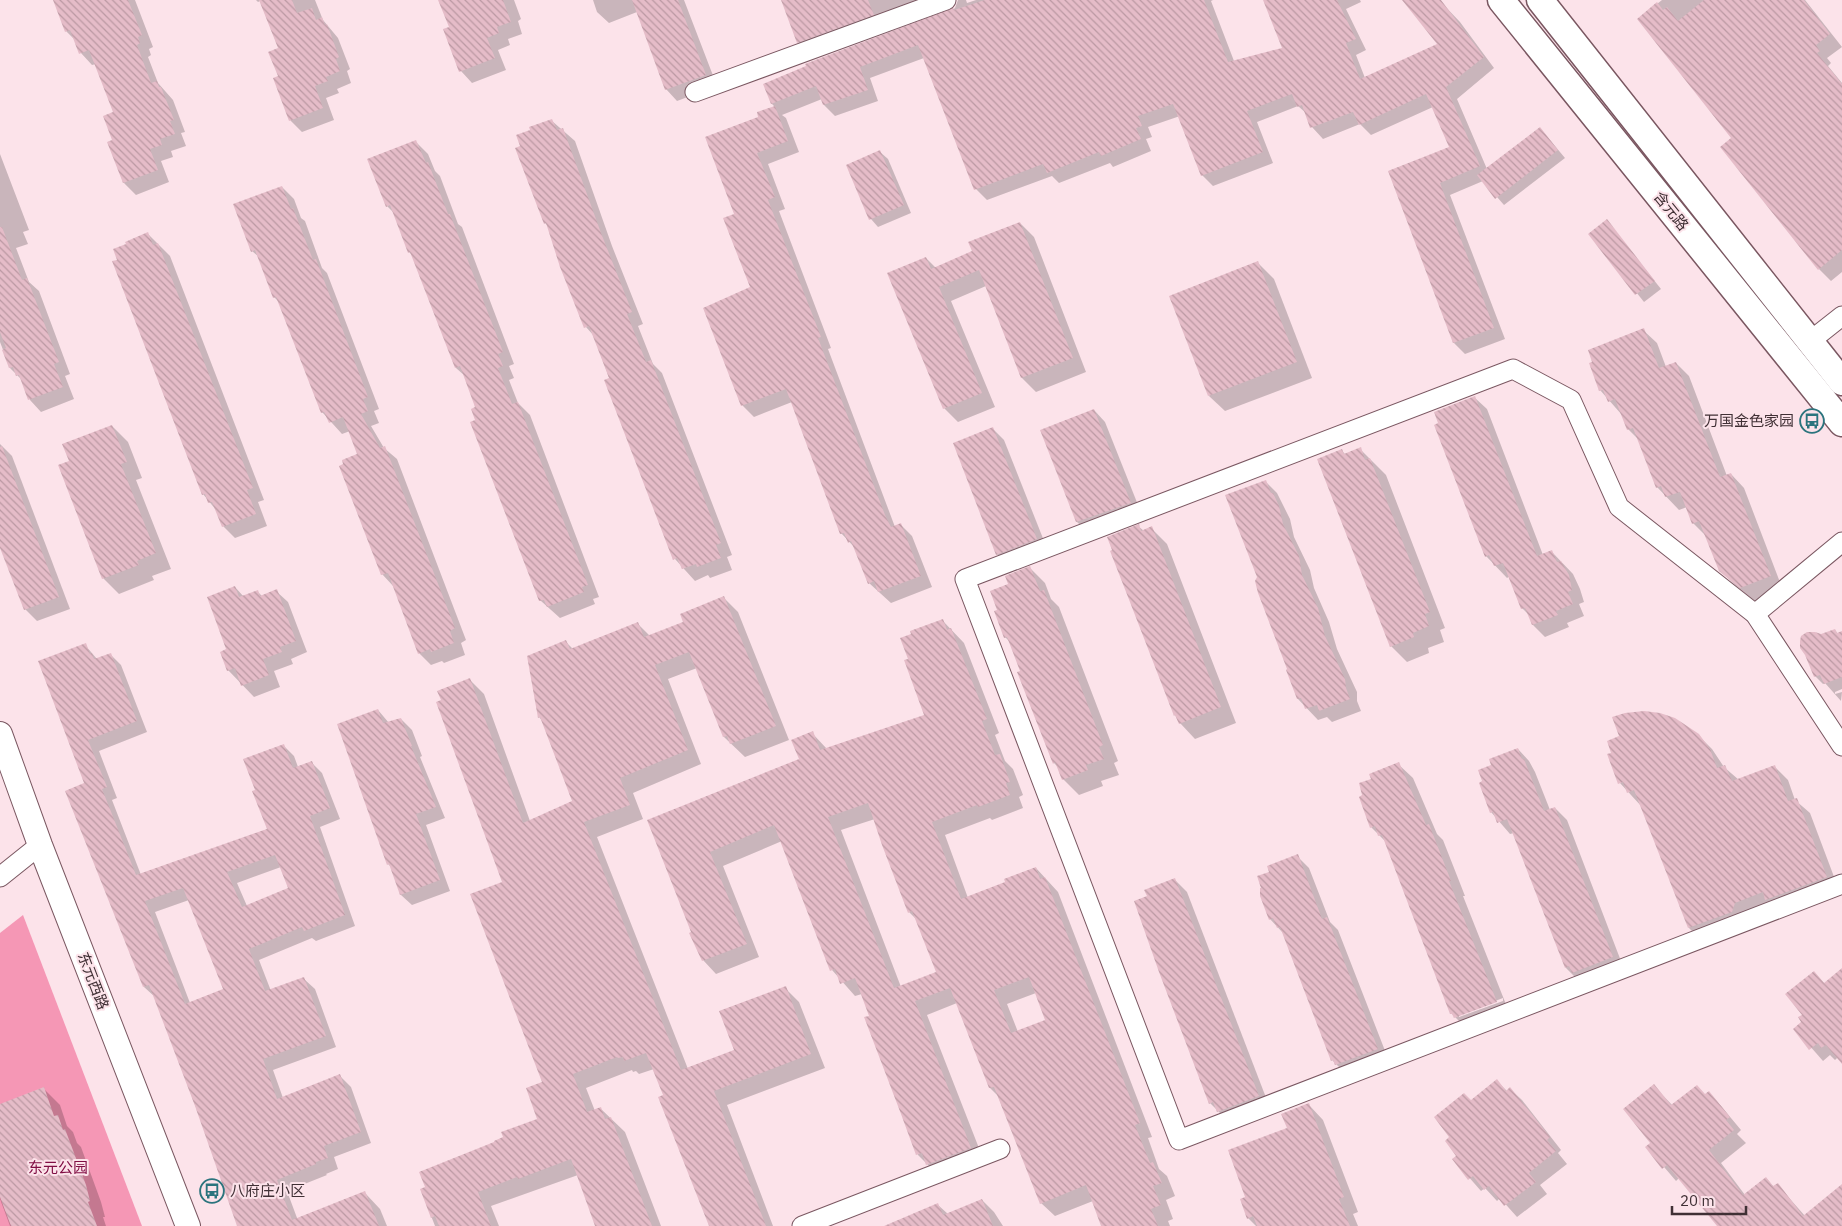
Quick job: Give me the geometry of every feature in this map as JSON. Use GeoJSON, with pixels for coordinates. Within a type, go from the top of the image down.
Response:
{"type":"FeatureCollection","features":[{"type":"Feature","properties":{"kind":"main road","name":"含元路"},"geometry":{"type":"LineString","coordinates":[[1501,0],[1842,423]]}},
{"type":"Feature","properties":{"kind":"main road","name":"含元路"},"geometry":{"type":"LineString","coordinates":[[1540,0],[1842,382]]}},
{"type":"Feature","properties":{"kind":"street"},"geometry":{"type":"LineString","coordinates":[[695,92],[946,0]]}},
{"type":"Feature","properties":{"kind":"street"},"geometry":{"type":"LineString","coordinates":[[1809,342],[1842,316]]}},
{"type":"Feature","properties":{"kind":"street"},"geometry":{"type":"LineString","coordinates":[[1842,746],[1755,614],[1619,507],[1571,400],[1513,368],[965,579],[1179,1140],[1842,884]]}},
{"type":"Feature","properties":{"kind":"street"},"geometry":{"type":"LineString","coordinates":[[1755,614],[1842,542]]}},
{"type":"Feature","properties":{"kind":"street","name":"东元西路"},"geometry":{"type":"LineString","coordinates":[[0,734],[40,845],[188,1226]]}},
{"type":"Feature","properties":{"kind":"street"},"geometry":{"type":"LineString","coordinates":[[0,876],[40,845]]}},
{"type":"Feature","properties":{"kind":"street"},"geometry":{"type":"LineString","coordinates":[[802,1226],[1000,1149]]}},
{"type":"Feature","properties":{"kind":"green space","name":"东元公园"},"geometry":{"type":"Polygon","coordinates":[[[23,915],[142,1226],[0,1226],[0,933],[23,915]]]}},
{"type":"Feature","properties":{"kind":"building"},"geometry":{"type":"Polygon","coordinates":[[[53,0],[128,0],[142,35],[138,37],[140,43],[137,45],[151,83],[157,81],[159,87],[161,87],[174,120],[170,121],[175,134],[160,139],[162,145],[150,149],[158,170],[123,183],[107,142],[112,140],[103,116],[113,112],[89,50],[79,54],[70,30],[65,32],[53,0]]]}},
{"type":"Feature","properties":{"kind":"building"},"geometry":{"type":"Polygon","coordinates":[[[259,0],[292,0],[297,13],[312,8],[316,20],[322,17],[325,25],[327,24],[339,57],[336,59],[340,71],[326,77],[328,81],[315,86],[323,108],[289,121],[273,78],[278,76],[268,52],[278,48],[259,0]]]}},
{"type":"Feature","properties":{"kind":"building"},"geometry":{"type":"Polygon","coordinates":[[[438,0],[503,0],[511,22],[497,27],[499,33],[487,38],[495,58],[459,72],[443,29],[449,27],[438,0]]]}},
{"type":"Feature","properties":{"kind":"building"},"geometry":{"type":"Polygon","coordinates":[[[632,0],[678,0],[706,75],[665,90],[632,0]]]}},
{"type":"Feature","properties":{"kind":"building"},"geometry":{"type":"Polygon","coordinates":[[[781,0],[868,0],[874,15],[797,43],[781,0]]]}},
{"type":"Feature","properties":{"kind":"building"},"geometry":{"type":"Polygon","coordinates":[[[985,0],[1204,0],[1228,62],[1282,48],[1263,0],[1337,0],[1356,39],[1346,43],[1360,79],[1437,44],[1402,0],[1441,0],[1484,57],[1446,87],[1480,166],[1440,183],[1494,328],[1453,343],[1388,171],[1449,147],[1426,94],[1359,125],[1353,112],[1310,128],[1302,105],[1297,107],[1292,94],[1247,111],[1263,152],[1201,176],[1173,104],[1138,116],[1142,126],[1136,128],[1141,139],[1101,156],[1099,152],[1047,173],[1043,164],[974,190],[918,45],[860,67],[868,90],[823,105],[816,86],[771,104],[763,84],[806,66],[805,64],[953,8],[954,10],[985,0]]]}},
{"type":"Feature","properties":{"kind":"building"},"geometry":{"type":"Polygon","coordinates":[[[1704,0],[1804,0],[1830,34],[1816,45],[1820,51],[1817,53],[1842,84],[1842,250],[1818,270],[1720,147],[1731,138],[1637,19],[1657,2],[1663,10],[1667,7],[1678,21],[1704,0]]]}},
{"type":"Feature","properties":{"kind":"building"},"geometry":{"type":"Polygon","coordinates":[[[775,106],[788,141],[757,153],[775,197],[768,200],[821,337],[818,338],[885,515],[891,527],[901,523],[921,576],[878,592],[874,581],[868,584],[851,541],[848,543],[844,533],[840,534],[786,389],[741,406],[703,308],[750,287],[723,218],[734,214],[705,137],[758,117],[757,112],[775,106]]]}},
{"type":"Feature","properties":{"kind":"building"},"geometry":{"type":"Polygon","coordinates":[[[552,119],[557,130],[563,128],[632,312],[627,314],[646,362],[651,360],[721,543],[716,545],[721,558],[697,567],[696,564],[682,569],[677,558],[673,560],[604,380],[609,378],[589,326],[584,328],[560,267],[546,223],[544,224],[515,148],[520,146],[516,135],[530,130],[529,127],[552,119]]]}},
{"type":"Feature","properties":{"kind":"building"},"geometry":{"type":"Polygon","coordinates":[[[1540,127],[1558,150],[1495,199],[1477,175],[1540,127]]]}},
{"type":"Feature","properties":{"kind":"building"},"geometry":{"type":"Polygon","coordinates":[[[416,140],[426,163],[428,162],[448,214],[450,214],[503,352],[498,354],[503,366],[498,368],[512,404],[518,402],[588,585],[582,587],[584,592],[547,607],[544,600],[539,601],[470,422],[475,420],[471,409],[475,407],[460,366],[455,368],[410,252],[408,253],[390,205],[386,207],[367,159],[416,140]]]}},
{"type":"Feature","properties":{"kind":"building"},"geometry":{"type":"Polygon","coordinates":[[[880,150],[904,205],[869,220],[846,165],[880,150]]]}},
{"type":"Feature","properties":{"kind":"building"},"geometry":{"type":"Polygon","coordinates":[[[282,186],[291,209],[293,208],[313,260],[316,259],[368,397],[363,399],[368,411],[361,414],[380,448],[385,446],[455,628],[450,631],[454,643],[431,652],[430,649],[418,654],[388,573],[381,575],[339,466],[343,464],[342,460],[357,454],[343,417],[329,423],[324,412],[321,413],[276,297],[273,298],[255,250],[251,252],[233,204],[282,186]]]}},
{"type":"Feature","properties":{"kind":"building"},"geometry":{"type":"Polygon","coordinates":[[[1607,219],[1655,281],[1635,295],[1588,234],[1607,219]]]}},
{"type":"Feature","properties":{"kind":"building"},"geometry":{"type":"Polygon","coordinates":[[[1020,222],[1073,358],[1021,378],[979,270],[939,287],[982,393],[943,409],[887,273],[926,257],[931,269],[972,251],[968,242],[1020,222]]]}},
{"type":"Feature","properties":{"kind":"building"},"geometry":{"type":"Polygon","coordinates":[[[0,227],[2,227],[22,280],[27,278],[59,362],[54,364],[63,387],[28,400],[19,375],[16,376],[13,367],[9,368],[2,350],[6,348],[0,332],[0,227]]]}},
{"type":"Feature","properties":{"kind":"building"},"geometry":{"type":"Polygon","coordinates":[[[148,232],[153,245],[158,243],[253,488],[247,490],[256,514],[222,527],[212,502],[208,503],[205,494],[202,495],[112,261],[117,260],[113,249],[148,232]]]}},
{"type":"Feature","properties":{"kind":"building"},"geometry":{"type":"Polygon","coordinates":[[[1258,261],[1297,362],[1208,396],[1169,296],[1258,261]]]}},
{"type":"Feature","properties":{"kind":"building"},"geometry":{"type":"Polygon","coordinates":[[[1644,328],[1659,368],[1676,362],[1720,477],[1731,473],[1771,576],[1740,588],[1719,571],[1699,521],[1692,524],[1680,492],[1665,497],[1661,486],[1656,488],[1633,428],[1627,430],[1615,399],[1608,402],[1603,390],[1599,391],[1589,363],[1592,362],[1588,350],[1644,328]]]}},
{"type":"Feature","properties":{"kind":"building"},"geometry":{"type":"Polygon","coordinates":[[[1475,396],[1537,556],[1552,550],[1557,562],[1561,561],[1569,575],[1572,590],[1568,592],[1573,604],[1556,611],[1558,615],[1532,625],[1525,608],[1521,609],[1503,563],[1494,566],[1489,555],[1485,557],[1434,425],[1438,423],[1434,412],[1475,396]]]}},
{"type":"Feature","properties":{"kind":"building"},"geometry":{"type":"Polygon","coordinates":[[[1094,409],[1131,503],[1076,522],[1040,430],[1094,409]]]}},
{"type":"Feature","properties":{"kind":"building"},"geometry":{"type":"Polygon","coordinates":[[[112,425],[127,462],[121,464],[156,553],[137,561],[139,565],[102,579],[58,465],[69,461],[62,444],[112,425]]]}},
{"type":"Feature","properties":{"kind":"building"},"geometry":{"type":"Polygon","coordinates":[[[993,427],[1037,539],[996,555],[953,443],[993,427]]]}},
{"type":"Feature","properties":{"kind":"building"},"geometry":{"type":"Polygon","coordinates":[[[2,446],[59,597],[24,610],[0,548],[0,447],[2,446]]]}},
{"type":"Feature","properties":{"kind":"building"},"geometry":{"type":"Polygon","coordinates":[[[1361,447],[1365,460],[1370,458],[1430,612],[1425,614],[1429,626],[1413,633],[1414,637],[1390,647],[1317,459],[1342,449],[1344,454],[1361,447]]]}},
{"type":"Feature","properties":{"kind":"building"},"geometry":{"type":"Polygon","coordinates":[[[1266,480],[1279,506],[1283,524],[1299,556],[1302,575],[1318,608],[1325,636],[1345,679],[1350,699],[1319,711],[1317,705],[1305,709],[1301,698],[1297,699],[1258,593],[1255,581],[1257,577],[1225,495],[1266,480]]]}},
{"type":"Feature","properties":{"kind":"building"},"geometry":{"type":"Polygon","coordinates":[[[1139,524],[1141,531],[1152,526],[1221,707],[1179,724],[1174,716],[1110,551],[1112,550],[1107,537],[1139,524]]]}},
{"type":"Feature","properties":{"kind":"building"},"geometry":{"type":"Polygon","coordinates":[[[1030,566],[1040,591],[1044,590],[1103,745],[1099,747],[1104,759],[1086,765],[1088,770],[1062,780],[1055,762],[1053,764],[1017,672],[1020,671],[1007,637],[1004,638],[994,611],[997,610],[990,591],[1008,584],[1005,576],[1030,566]]]}},
{"type":"Feature","properties":{"kind":"building"},"geometry":{"type":"Polygon","coordinates":[[[235,586],[239,597],[258,590],[260,596],[277,589],[296,641],[280,647],[282,652],[263,659],[269,675],[241,686],[235,668],[227,671],[220,652],[226,649],[207,597],[235,586]]]}},
{"type":"Feature","properties":{"kind":"building"},"geometry":{"type":"Polygon","coordinates":[[[724,596],[776,726],[730,744],[727,736],[723,737],[689,652],[655,665],[688,750],[620,778],[630,805],[584,822],[681,1070],[734,1050],[719,1011],[786,986],[811,1054],[714,1091],[766,1226],[709,1226],[658,1097],[663,1095],[646,1053],[624,1061],[623,1057],[617,1057],[573,1074],[587,1112],[601,1107],[605,1119],[611,1117],[652,1226],[595,1226],[571,1159],[478,1192],[491,1226],[439,1226],[435,1216],[431,1218],[420,1189],[425,1187],[419,1172],[494,1142],[503,1137],[501,1132],[537,1119],[526,1088],[542,1082],[470,894],[502,882],[436,702],[441,700],[437,691],[470,678],[523,823],[572,801],[540,717],[538,718],[527,656],[566,640],[570,649],[638,622],[644,637],[683,622],[680,614],[724,596]]]}},
{"type":"Feature","properties":{"kind":"building"},"geometry":{"type":"Polygon","coordinates":[[[943,619],[947,630],[951,628],[987,719],[982,721],[995,755],[1000,754],[1010,782],[1006,783],[1010,795],[932,822],[961,899],[1005,882],[1004,879],[1036,867],[1040,879],[1045,877],[1140,1123],[1135,1125],[1150,1163],[1153,1162],[1162,1183],[1153,1186],[1161,1205],[1151,1209],[1158,1226],[1101,1226],[1086,1185],[1040,1204],[994,1087],[989,1088],[950,988],[915,1001],[971,1148],[926,1165],[922,1153],[916,1155],[864,1017],[869,1016],[855,978],[840,984],[835,969],[830,971],[774,825],[710,852],[747,944],[702,961],[689,933],[691,932],[647,820],[799,759],[791,740],[813,731],[820,750],[924,715],[904,660],[908,659],[900,638],[911,634],[910,631],[943,619]],[[868,803],[828,817],[894,988],[936,972],[912,911],[908,913],[868,803]],[[1029,977],[994,990],[1011,1033],[1045,1020],[1029,977]]]}},
{"type":"Feature","properties":{"kind":"building"},"geometry":{"type":"Polygon","coordinates":[[[1835,629],[1837,633],[1842,631],[1842,677],[1824,684],[1820,675],[1814,677],[1800,648],[1801,636],[1807,632],[1821,634],[1835,629]]]}},
{"type":"Feature","properties":{"kind":"building"},"geometry":{"type":"Polygon","coordinates":[[[86,643],[94,659],[111,653],[137,721],[88,740],[107,787],[102,789],[136,875],[267,829],[252,791],[255,790],[243,759],[284,744],[293,768],[312,761],[330,808],[310,816],[345,915],[304,931],[302,927],[249,949],[265,991],[304,977],[326,1036],[263,1059],[277,1099],[340,1074],[361,1132],[324,1146],[328,1158],[277,1180],[292,1220],[365,1191],[379,1226],[237,1226],[195,1106],[149,985],[143,987],[65,791],[84,783],[38,661],[86,643]],[[275,855],[227,872],[242,907],[288,888],[275,855]],[[183,888],[145,901],[185,1004],[223,989],[183,888]]]}},
{"type":"Feature","properties":{"kind":"building"},"geometry":{"type":"Polygon","coordinates":[[[378,709],[383,723],[401,718],[436,807],[416,814],[440,880],[400,895],[389,864],[387,865],[337,724],[378,709]]]}},
{"type":"Feature","properties":{"kind":"building"},"geometry":{"type":"Polygon","coordinates":[[[1644,711],[1660,713],[1675,718],[1699,734],[1710,749],[1717,768],[1725,765],[1732,781],[1775,765],[1788,801],[1797,798],[1827,877],[1765,900],[1763,892],[1735,903],[1732,912],[1688,928],[1634,790],[1627,793],[1623,782],[1618,784],[1607,754],[1611,753],[1607,741],[1619,736],[1612,717],[1625,713],[1644,711]]]}},
{"type":"Feature","properties":{"kind":"building"},"geometry":{"type":"Polygon","coordinates":[[[1518,748],[1544,811],[1555,807],[1613,957],[1572,973],[1569,966],[1565,968],[1507,819],[1497,823],[1493,812],[1490,813],[1479,783],[1482,781],[1478,770],[1491,765],[1489,759],[1518,748]]]}},
{"type":"Feature","properties":{"kind":"building"},"geometry":{"type":"Polygon","coordinates":[[[1399,762],[1426,825],[1429,824],[1451,881],[1449,881],[1497,1002],[1454,1018],[1450,1014],[1382,835],[1378,836],[1375,826],[1370,828],[1359,797],[1362,795],[1359,783],[1371,779],[1369,774],[1399,762]]]}},
{"type":"Feature","properties":{"kind":"building"},"geometry":{"type":"Polygon","coordinates":[[[1298,854],[1322,919],[1327,917],[1378,1049],[1335,1065],[1333,1060],[1331,1061],[1280,927],[1277,928],[1273,918],[1269,920],[1260,896],[1261,888],[1257,876],[1269,872],[1267,866],[1298,854]]]}},
{"type":"Feature","properties":{"kind":"building"},"geometry":{"type":"Polygon","coordinates":[[[1175,878],[1259,1096],[1217,1112],[1213,1102],[1209,1104],[1134,901],[1147,896],[1144,890],[1175,878]]]}},
{"type":"Feature","properties":{"kind":"building"},"geometry":{"type":"Polygon","coordinates":[[[1842,968],[1842,1064],[1826,1045],[1821,1048],[1818,1043],[1809,1050],[1793,1029],[1801,1022],[1798,1017],[1802,1015],[1785,994],[1814,971],[1824,983],[1842,968]]]}},
{"type":"Feature","properties":{"kind":"building"},"geometry":{"type":"Polygon","coordinates":[[[1497,1079],[1506,1091],[1510,1087],[1550,1137],[1547,1140],[1556,1151],[1529,1173],[1536,1182],[1504,1206],[1489,1186],[1484,1190],[1473,1176],[1468,1180],[1452,1159],[1456,1156],[1445,1141],[1449,1137],[1434,1117],[1464,1093],[1471,1100],[1497,1079]]]}},
{"type":"Feature","properties":{"kind":"building"},"geometry":{"type":"Polygon","coordinates":[[[1654,1084],[1671,1105],[1697,1085],[1705,1094],[1709,1091],[1730,1117],[1726,1120],[1734,1130],[1709,1150],[1743,1195],[1766,1177],[1773,1186],[1778,1183],[1803,1216],[1842,1184],[1842,1226],[1717,1226],[1667,1165],[1662,1169],[1645,1147],[1650,1143],[1623,1109],[1654,1084]]]}},
{"type":"Feature","properties":{"kind":"building"},"geometry":{"type":"Polygon","coordinates":[[[44,1087],[54,1116],[58,1115],[63,1130],[65,1129],[86,1185],[90,1201],[88,1202],[97,1226],[11,1226],[0,1197],[0,1104],[44,1087]]]}},
{"type":"Feature","properties":{"kind":"building"},"geometry":{"type":"Polygon","coordinates":[[[1309,1103],[1344,1197],[1339,1199],[1350,1226],[1257,1226],[1253,1216],[1247,1219],[1240,1199],[1245,1197],[1228,1150],[1287,1128],[1281,1114],[1309,1103]]]}},
{"type":"Feature","properties":{"kind":"building"},"geometry":{"type":"Polygon","coordinates":[[[982,1199],[993,1226],[884,1226],[938,1203],[943,1215],[982,1199]]]}},
{"type":"Feature","properties":{"kind":"place","name":"万国金色家园"},"geometry":{"type":"Point","coordinates":[1812,421]}},
{"type":"Feature","properties":{"kind":"place","name":"八府庄小区"},"geometry":{"type":"Point","coordinates":[212,1191]}}]}
